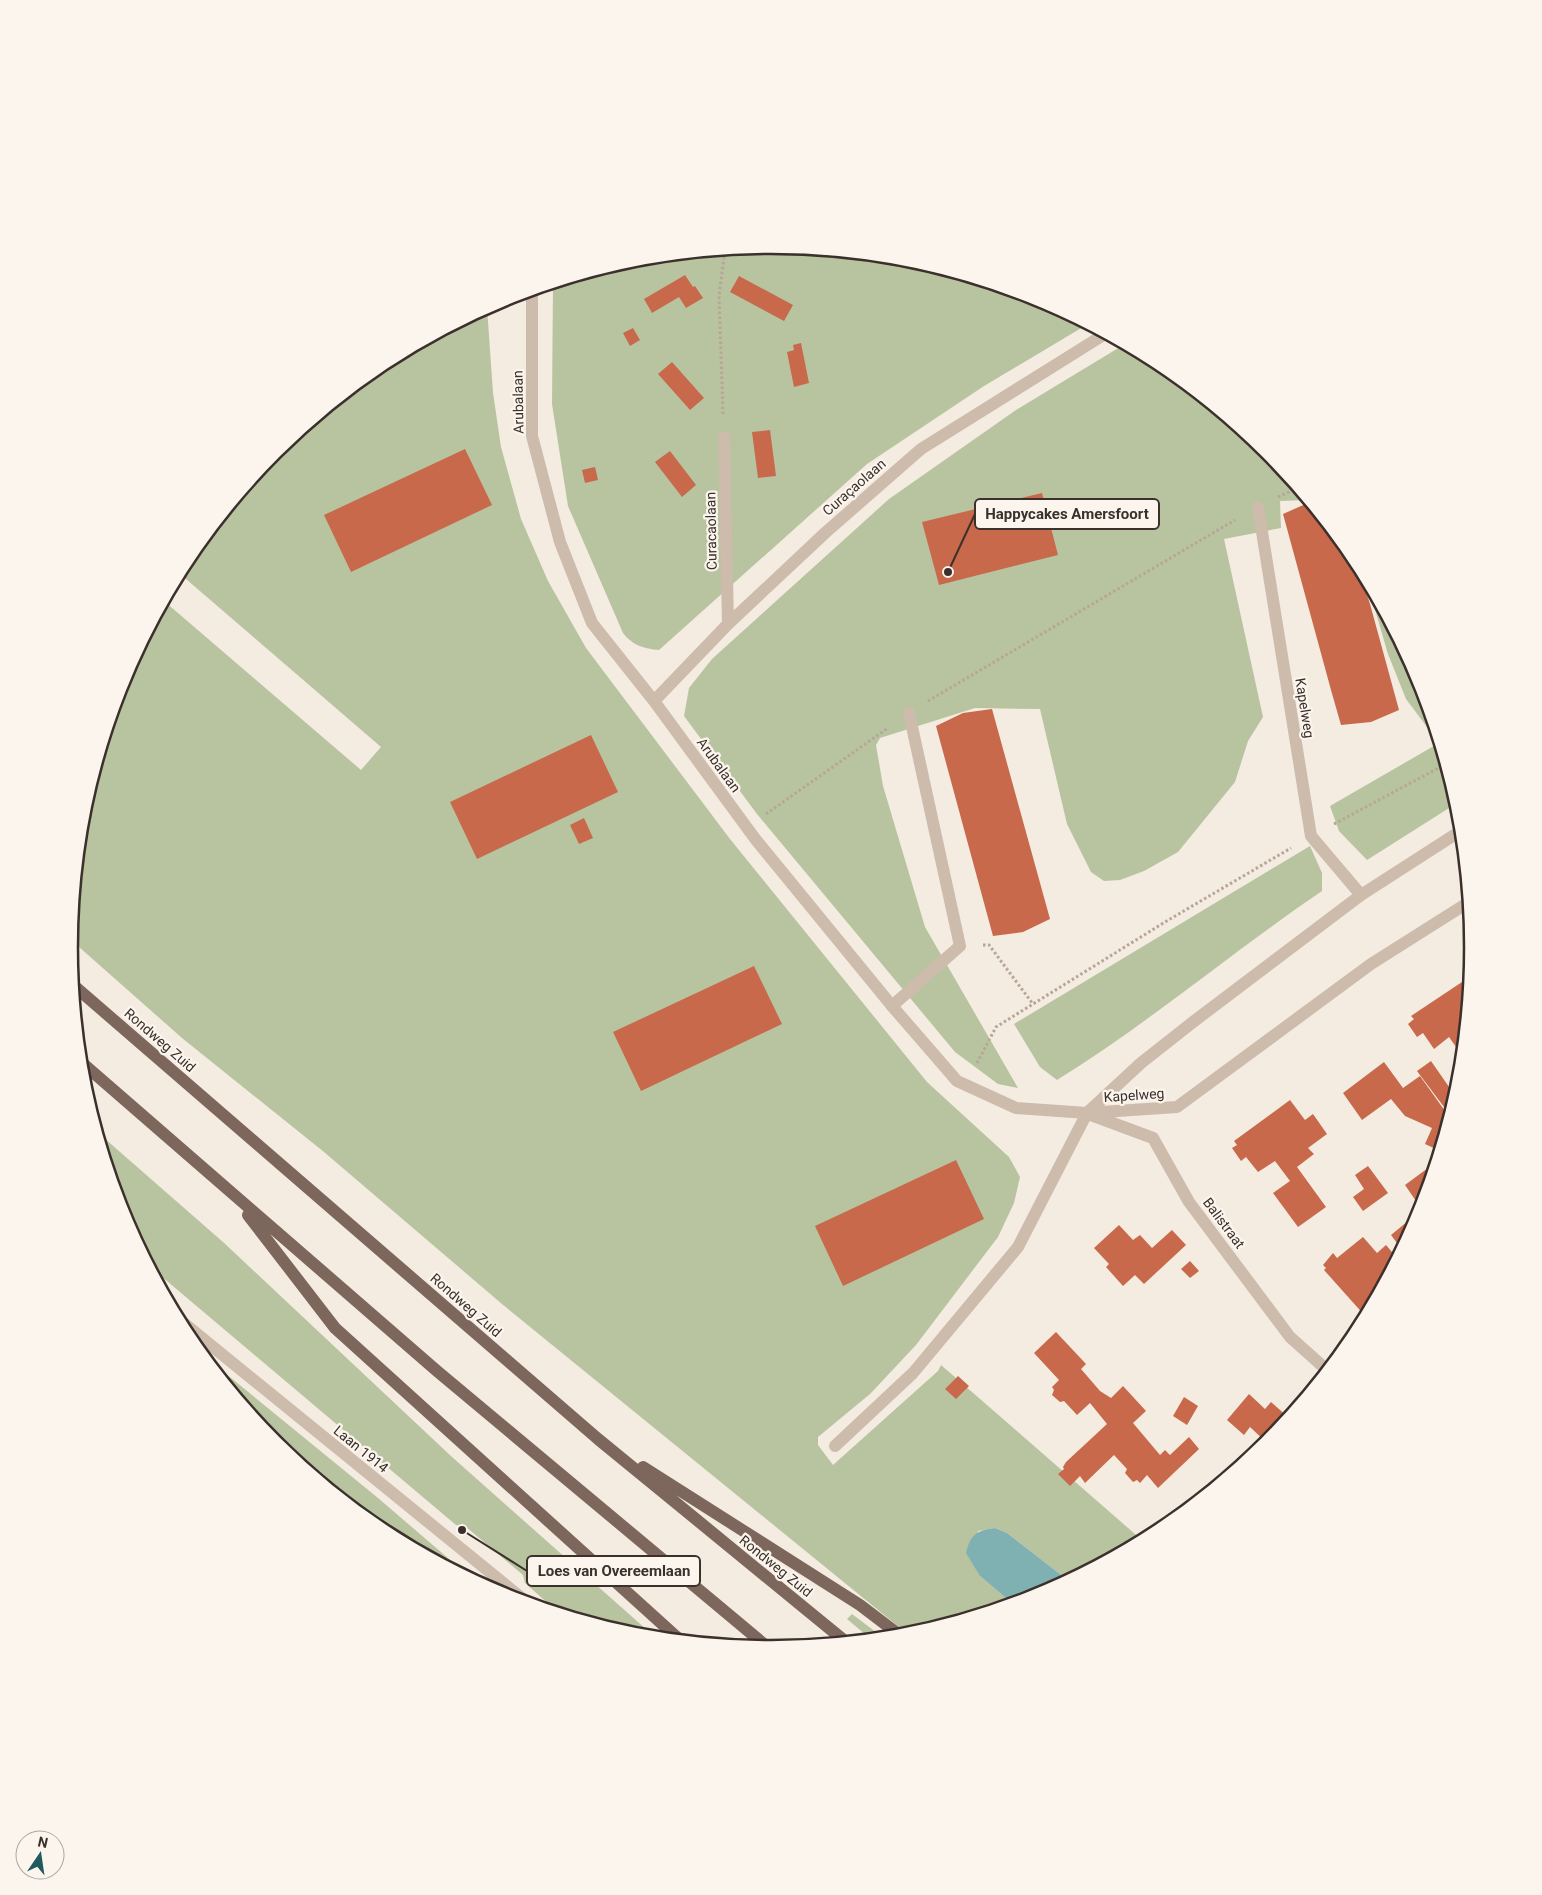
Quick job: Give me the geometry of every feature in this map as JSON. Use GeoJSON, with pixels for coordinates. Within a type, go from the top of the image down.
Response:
{"type":"FeatureCollection","features":[{"type":"Feature","properties":{"kind":"main road","name":"Rondweg Zuid"},"geometry":{"type":"LineString","coordinates":[[79,990],[598,1439],[840,1637]]}},
{"type":"Feature","properties":{"kind":"main road"},"geometry":{"type":"LineString","coordinates":[[88,1068],[445,1377],[760,1641]]}},
{"type":"Feature","properties":{"kind":"main road"},"geometry":{"type":"LineString","coordinates":[[231,1193],[335,1328],[673,1634]]}},
{"type":"Feature","properties":{"kind":"main road"},"geometry":{"type":"LineString","coordinates":[[598,1439],[860,1605],[893,1630]]}},
{"type":"Feature","properties":{"kind":"street","name":"Arubalaan"},"geometry":{"type":"LineString","coordinates":[[532,297],[532,436],[560,542],[592,623],[654,701],[746,827],[949,1073],[966,1086],[1016,1108],[1087,1113]]}},
{"type":"Feature","properties":{"kind":"street","name":"Curaçaolaan"},"geometry":{"type":"LineString","coordinates":[[654,701],[728,624],[824,532],[921,449],[1100,337]]}},
{"type":"Feature","properties":{"kind":"street","name":"Curacaolaan"},"geometry":{"type":"LineString","coordinates":[[724,437],[728,624]]}},
{"type":"Feature","properties":{"kind":"street","name":"Kapelweg"},"geometry":{"type":"LineString","coordinates":[[1258,507],[1311,836]]}},
{"type":"Feature","properties":{"kind":"street"},"geometry":{"type":"LineString","coordinates":[[892,1006],[960,946],[909,713]]}},
{"type":"Feature","properties":{"kind":"street","name":"Kapelweg"},"geometry":{"type":"LineString","coordinates":[[1087,1113],[1148,1057],[1361,895],[1455,835]]}},
{"type":"Feature","properties":{"kind":"street"},"geometry":{"type":"LineString","coordinates":[[1311,836],[1361,895]]}},
{"type":"Feature","properties":{"kind":"street","name":"Kapelweg"},"geometry":{"type":"LineString","coordinates":[[1087,1113],[1177,1107],[1370,964],[1463,906]]}},
{"type":"Feature","properties":{"kind":"street"},"geometry":{"type":"LineString","coordinates":[[835,1446],[913,1373],[1018,1247],[1087,1113]]}},
{"type":"Feature","properties":{"kind":"street","name":"Balistraat"},"geometry":{"type":"LineString","coordinates":[[1087,1113],[1153,1138],[1189,1202],[1290,1337],[1323,1367]]}},
{"type":"Feature","properties":{"kind":"street","name":"Laan 1914"},"geometry":{"type":"LineString","coordinates":[[192,1330],[512,1590]]}},
{"type":"Feature","properties":{"kind":"path"},"geometry":{"type":"LineString","coordinates":[[724,255],[719,296],[724,437]]}},
{"type":"Feature","properties":{"kind":"path"},"geometry":{"type":"LineString","coordinates":[[746,827],[909,713],[1258,507],[1293,491]]}},
{"type":"Feature","properties":{"kind":"path"},"geometry":{"type":"LineString","coordinates":[[966,1086],[996,1027],[1311,836],[1441,767]]}},
{"type":"Feature","properties":{"kind":"path"},"geometry":{"type":"LineString","coordinates":[[960,946],[988,945],[1033,1004]]}},
{"type":"Feature","properties":{"kind":"green space"},"geometry":{"type":"Polygon","coordinates":[[[726,255],[816,255],[906,267],[994,291],[1036,307],[1082,328],[984,386],[867,464],[659,650],[648,649],[634,643],[623,633],[568,506],[552,404],[553,290],[636,267],[680,260],[726,255]]]}},
{"type":"Feature","properties":{"kind":"green space"},"geometry":{"type":"Polygon","coordinates":[[[488,315],[493,393],[501,447],[521,519],[548,581],[586,648],[730,839],[927,1082],[1009,1157],[1020,1177],[1014,1203],[998,1237],[916,1345],[870,1394],[818,1437],[818,1445],[833,1465],[938,1371],[941,1365],[1137,1536],[1118,1548],[1063,1576],[1007,1533],[995,1528],[978,1531],[980,1576],[1007,1599],[950,1617],[901,1629],[502,1304],[324,1152],[182,1038],[78,946],[83,857],[101,768],[130,682],[168,605],[361,770],[381,747],[184,578],[221,525],[250,490],[314,426],[349,397],[386,371],[424,347],[488,315]]]}},
{"type":"Feature","properties":{"kind":"green space"},"geometry":{"type":"Polygon","coordinates":[[[1119,348],[1193,397],[1228,426],[1261,457],[1301,500],[1280,501],[1281,528],[1224,539],[1263,717],[1248,741],[1235,782],[1178,852],[1144,871],[1120,880],[1104,881],[1091,872],[1067,824],[1040,709],[975,708],[880,738],[876,745],[883,786],[925,927],[1018,1088],[998,1084],[955,1052],[757,814],[684,716],[689,688],[712,659],[889,499],[1016,410],[1119,348]]]}},
{"type":"Feature","properties":{"kind":"green space"},"geometry":{"type":"Polygon","coordinates":[[[1373,603],[1412,682],[1430,731],[1406,699],[1388,654],[1373,603]]]}},
{"type":"Feature","properties":{"kind":"green space"},"geometry":{"type":"Polygon","coordinates":[[[1434,746],[1450,807],[1367,860],[1339,831],[1330,806],[1434,746]]]}},
{"type":"Feature","properties":{"kind":"green space"},"geometry":{"type":"Polygon","coordinates":[[[1310,846],[1322,873],[1322,891],[1125,1035],[1057,1080],[1040,1067],[1014,1024],[1310,846]]]}},
{"type":"Feature","properties":{"kind":"green space"},"geometry":{"type":"Polygon","coordinates":[[[104,1138],[223,1242],[452,1457],[647,1630],[549,1604],[525,1583],[523,1575],[465,1526],[456,1525],[160,1275],[130,1213],[104,1138]]]}},
{"type":"Feature","properties":{"kind":"green space"},"geometry":{"type":"Polygon","coordinates":[[[221,1369],[378,1498],[455,1565],[424,1548],[386,1524],[349,1498],[314,1469],[250,1405],[221,1369]]]}},
{"type":"Feature","properties":{"kind":"green space"},"geometry":{"type":"Polygon","coordinates":[[[852,1614],[877,1633],[865,1634],[847,1619],[852,1614]]]}},
{"type":"Feature","properties":{"kind":"water"},"geometry":{"type":"Polygon","coordinates":[[[995,1528],[1007,1533],[1063,1576],[1007,1599],[980,1576],[966,1553],[972,1538],[983,1530],[995,1528]]]}},
{"type":"Feature","properties":{"kind":"building"},"geometry":{"type":"Polygon","coordinates":[[[685,275],[703,298],[686,308],[679,297],[652,313],[644,299],[685,275]]]}},
{"type":"Feature","properties":{"kind":"building"},"geometry":{"type":"Polygon","coordinates":[[[739,276],[793,305],[784,321],[730,292],[739,276]]]}},
{"type":"Feature","properties":{"kind":"building"},"geometry":{"type":"Polygon","coordinates":[[[633,328],[640,340],[630,346],[623,333],[633,328]]]}},
{"type":"Feature","properties":{"kind":"building"},"geometry":{"type":"Polygon","coordinates":[[[801,343],[809,383],[794,387],[787,352],[794,350],[793,345],[801,343]]]}},
{"type":"Feature","properties":{"kind":"building"},"geometry":{"type":"Polygon","coordinates":[[[672,362],[704,398],[690,410],[658,374],[672,362]]]}},
{"type":"Feature","properties":{"kind":"building"},"geometry":{"type":"Polygon","coordinates":[[[770,430],[776,476],[758,478],[752,432],[770,430]]]}},
{"type":"Feature","properties":{"kind":"building"},"geometry":{"type":"Polygon","coordinates":[[[465,449],[492,505],[351,572],[324,515],[465,449]]]}},
{"type":"Feature","properties":{"kind":"building"},"geometry":{"type":"Polygon","coordinates":[[[670,451],[696,485],[682,497],[655,462],[670,451]]]}},
{"type":"Feature","properties":{"kind":"building"},"geometry":{"type":"Polygon","coordinates":[[[595,467],[598,480],[585,483],[582,470],[595,467]]]}},
{"type":"Feature","properties":{"kind":"building"},"geometry":{"type":"Polygon","coordinates":[[[1042,493],[1058,555],[939,585],[922,522],[1042,493]]]}},
{"type":"Feature","properties":{"kind":"building"},"geometry":{"type":"Polygon","coordinates":[[[1304,505],[1348,562],[1366,591],[1399,710],[1371,722],[1341,725],[1283,514],[1304,505]]]}},
{"type":"Feature","properties":{"kind":"building"},"geometry":{"type":"Polygon","coordinates":[[[992,709],[1050,919],[1023,932],[993,936],[936,726],[963,713],[992,709]]]}},
{"type":"Feature","properties":{"kind":"building"},"geometry":{"type":"Polygon","coordinates":[[[591,735],[618,792],[477,859],[450,802],[591,735]]]}},
{"type":"Feature","properties":{"kind":"building"},"geometry":{"type":"Polygon","coordinates":[[[584,818],[593,838],[579,844],[570,825],[584,818]]]}},
{"type":"Feature","properties":{"kind":"building"},"geometry":{"type":"Polygon","coordinates":[[[754,966],[782,1024],[641,1091],[613,1032],[754,966]]]}},
{"type":"Feature","properties":{"kind":"building"},"geometry":{"type":"Polygon","coordinates":[[[1463,981],[1457,1049],[1449,1037],[1434,1049],[1423,1033],[1417,1037],[1408,1024],[1414,1019],[1411,1016],[1463,981]]]}},
{"type":"Feature","properties":{"kind":"building"},"geometry":{"type":"Polygon","coordinates":[[[1431,1061],[1450,1088],[1445,1109],[1417,1071],[1431,1061]]]}},
{"type":"Feature","properties":{"kind":"building"},"geometry":{"type":"Polygon","coordinates":[[[1384,1062],[1403,1088],[1420,1076],[1445,1111],[1435,1148],[1425,1144],[1432,1128],[1405,1116],[1391,1099],[1362,1120],[1343,1093],[1384,1062]]]}},
{"type":"Feature","properties":{"kind":"building"},"geometry":{"type":"Polygon","coordinates":[[[1290,1100],[1305,1120],[1313,1114],[1327,1134],[1308,1148],[1314,1154],[1297,1167],[1326,1207],[1298,1227],[1273,1193],[1290,1181],[1275,1161],[1258,1172],[1246,1157],[1241,1161],[1232,1148],[1237,1145],[1234,1141],[1290,1100]]]}},
{"type":"Feature","properties":{"kind":"building"},"geometry":{"type":"Polygon","coordinates":[[[956,1160],[984,1219],[843,1286],[815,1226],[956,1160]]]}},
{"type":"Feature","properties":{"kind":"building"},"geometry":{"type":"Polygon","coordinates":[[[1368,1166],[1388,1193],[1363,1211],[1353,1197],[1364,1189],[1355,1175],[1368,1166]]]}},
{"type":"Feature","properties":{"kind":"building"},"geometry":{"type":"Polygon","coordinates":[[[1428,1168],[1416,1201],[1405,1185],[1428,1168]]]}},
{"type":"Feature","properties":{"kind":"building"},"geometry":{"type":"Polygon","coordinates":[[[1408,1221],[1408,1221],[1398,1244],[1391,1235],[1408,1221]]]}},
{"type":"Feature","properties":{"kind":"building"},"geometry":{"type":"Polygon","coordinates":[[[1119,1225],[1133,1240],[1140,1235],[1152,1248],[1172,1230],[1186,1245],[1144,1284],[1135,1275],[1123,1286],[1106,1267],[1109,1264],[1094,1248],[1119,1225]]]}},
{"type":"Feature","properties":{"kind":"building"},"geometry":{"type":"Polygon","coordinates":[[[1363,1237],[1377,1253],[1386,1245],[1393,1254],[1361,1312],[1324,1270],[1326,1268],[1323,1265],[1333,1253],[1337,1258],[1363,1237]]]}},
{"type":"Feature","properties":{"kind":"building"},"geometry":{"type":"Polygon","coordinates":[[[1190,1261],[1199,1271],[1190,1278],[1181,1269],[1190,1261]]]}},
{"type":"Feature","properties":{"kind":"building"},"geometry":{"type":"Polygon","coordinates":[[[1056,1332],[1086,1364],[1081,1369],[1100,1391],[1111,1398],[1123,1386],[1146,1411],[1133,1423],[1160,1455],[1165,1450],[1170,1455],[1189,1437],[1199,1449],[1158,1488],[1147,1475],[1140,1483],[1137,1480],[1133,1482],[1125,1473],[1127,1469],[1114,1455],[1085,1483],[1080,1476],[1070,1486],[1058,1474],[1064,1469],[1063,1467],[1066,1462],[1107,1424],[1090,1403],[1077,1415],[1064,1401],[1060,1402],[1052,1395],[1054,1390],[1052,1387],[1059,1380],[1034,1353],[1056,1332]]]}},
{"type":"Feature","properties":{"kind":"building"},"geometry":{"type":"Polygon","coordinates":[[[958,1376],[969,1386],[956,1399],[945,1389],[958,1376]]]}},
{"type":"Feature","properties":{"kind":"building"},"geometry":{"type":"Polygon","coordinates":[[[1249,1394],[1265,1409],[1271,1402],[1284,1414],[1261,1438],[1250,1427],[1244,1435],[1227,1420],[1249,1394]]]}},
{"type":"Feature","properties":{"kind":"building"},"geometry":{"type":"Polygon","coordinates":[[[1184,1397],[1198,1406],[1187,1425],[1173,1416],[1184,1397]]]}},
{"type":"Feature","properties":{"kind":"place","name":"Happycakes Amersfoort"},"geometry":{"type":"Point","coordinates":[948,572]}},
{"type":"Feature","properties":{"kind":"place","name":"Loes van Overeemlaan"},"geometry":{"type":"Point","coordinates":[462,1530]}}]}
